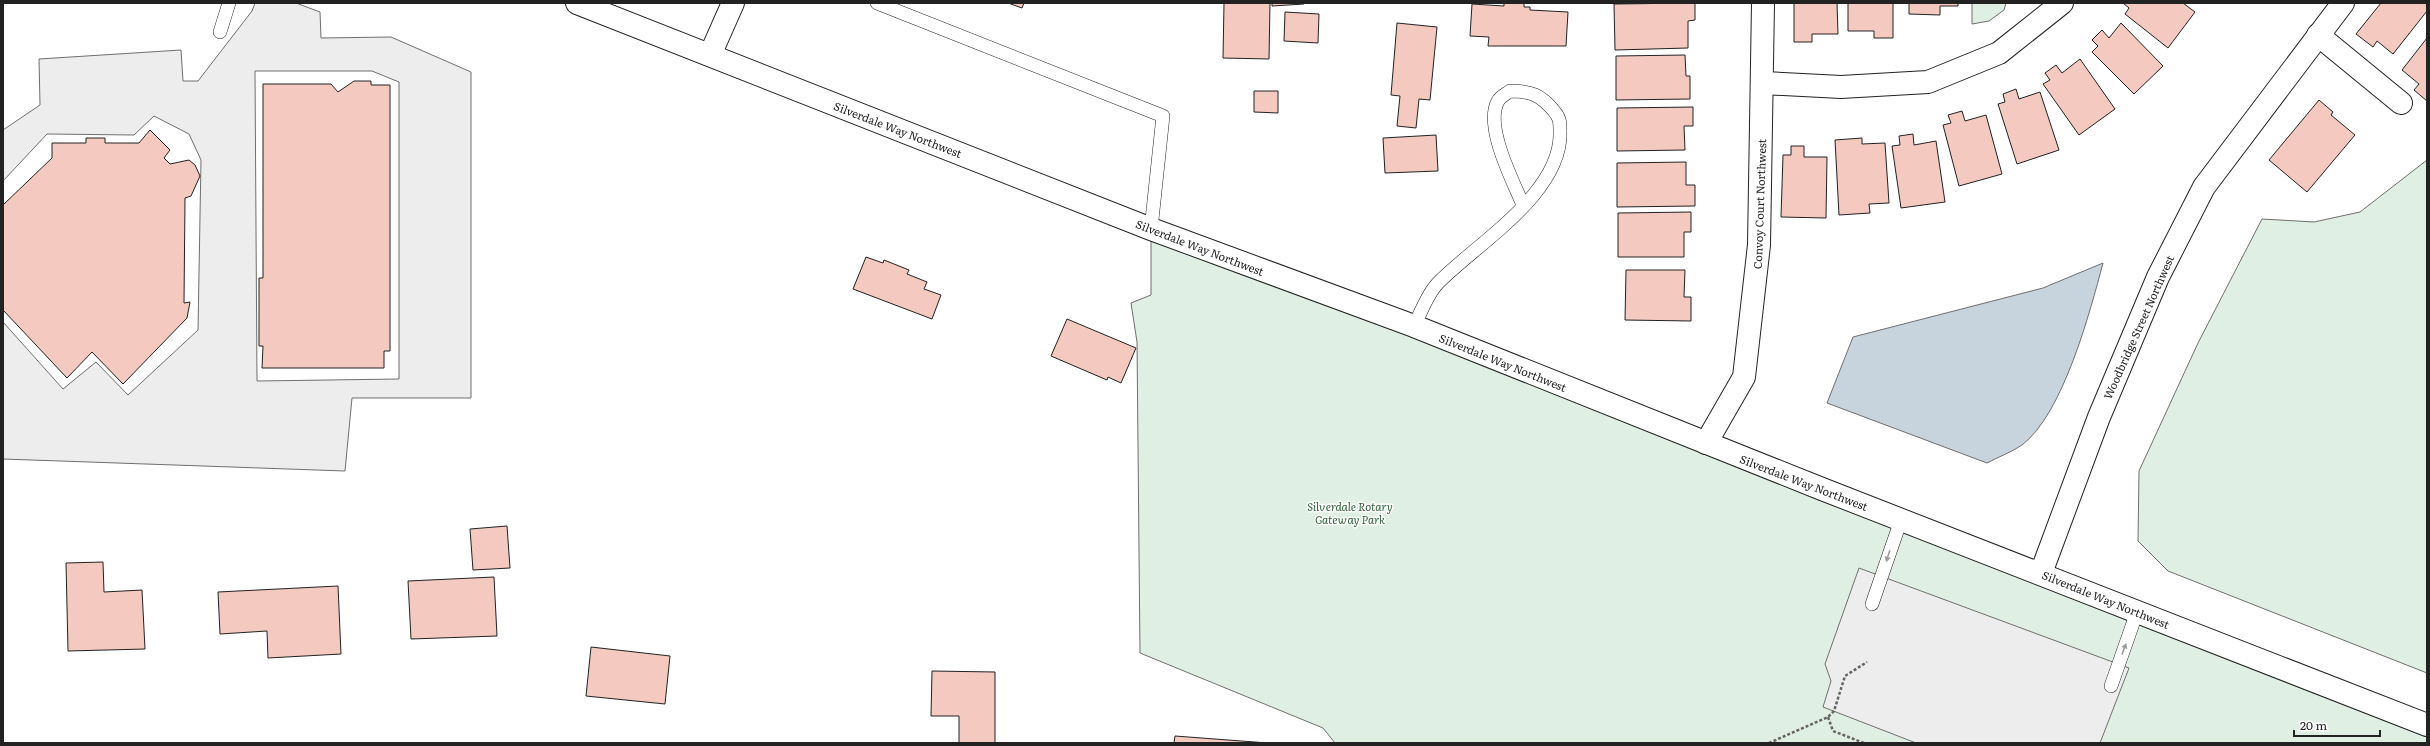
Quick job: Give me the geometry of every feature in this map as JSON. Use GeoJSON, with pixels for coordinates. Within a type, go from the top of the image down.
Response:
{"type":"FeatureCollection","features":[{"type":"Feature","properties":{"kind":"main road","name":"Silverdale Way Northwest"},"geometry":{"type":"LineString","coordinates":[[577,3],[1151,229],[1414,326],[1901,520],[2041,573],[2427,725]]}},
{"type":"Feature","properties":{"kind":"main road"},"geometry":{"type":"LineString","coordinates":[[710,55],[733,3]]}},
{"type":"Feature","properties":{"kind":"main road","name":"Convoy Court Northwest"},"geometry":{"type":"LineString","coordinates":[[1706,443],[1744,377],[1759,245],[1763,83],[1763,3]]}},
{"type":"Feature","properties":{"kind":"main road"},"geometry":{"type":"LineString","coordinates":[[1763,83],[1841,87],[1928,82],[1999,53],[2062,3]]}},
{"type":"Feature","properties":{"kind":"main road","name":"Woodbridge Street Northwest"},"geometry":{"type":"LineString","coordinates":[[2041,573],[2099,417],[2165,263],[2204,187],[2343,3]]}},
{"type":"Feature","properties":{"kind":"main road"},"geometry":{"type":"LineString","coordinates":[[2318,36],[2402,103]]}},
{"type":"Feature","properties":{"kind":"lane"},"geometry":{"type":"LineString","coordinates":[[220,32],[229,3]]}},
{"type":"Feature","properties":{"kind":"lane"},"geometry":{"type":"LineString","coordinates":[[877,3],[1163,116],[1151,229]]}},
{"type":"Feature","properties":{"kind":"lane"},"geometry":{"type":"LineString","coordinates":[[1414,326],[1436,284],[1494,234],[1523,205],[1536,192],[1548,173],[1561,145],[1559,118],[1544,99],[1525,91],[1510,91],[1498,101],[1494,117],[1499,147],[1523,205]]}},
{"type":"Feature","properties":{"kind":"lane"},"geometry":{"type":"LineString","coordinates":[[1872,604],[1901,520]]}},
{"type":"Feature","properties":{"kind":"lane"},"geometry":{"type":"LineString","coordinates":[[2111,686],[2137,612]]}},
{"type":"Feature","properties":{"kind":"path"},"geometry":{"type":"LineString","coordinates":[[1769,743],[1828,717],[1834,711],[1845,676],[1866,662]]}},
{"type":"Feature","properties":{"kind":"path"},"geometry":{"type":"LineString","coordinates":[[1828,717],[1833,731],[1864,743]]}},
{"type":"Feature","properties":{"kind":"green space"},"geometry":{"type":"Polygon","coordinates":[[[1972,3],[2006,3],[2004,10],[1989,21],[1972,24],[1972,3]]]}},
{"type":"Feature","properties":{"kind":"green space"},"geometry":{"type":"Polygon","coordinates":[[[2427,160],[2427,673],[2168,571],[2138,541],[2139,471],[2198,343],[2262,219],[2314,222],[2360,212],[2427,160]]]}},
{"type":"Feature","properties":{"kind":"green space","name":"Silverdale Rotary Gateway Park"},"geometry":{"type":"Polygon","coordinates":[[[1151,229],[2427,725],[2427,743],[1335,743],[1323,728],[1140,653],[1137,342],[1131,303],[1151,295],[1151,229]]]}},
{"type":"Feature","properties":{"kind":"shaded area"},"geometry":{"type":"Polygon","coordinates":[[[255,3],[296,3],[320,12],[321,38],[391,37],[471,72],[471,398],[352,398],[345,471],[3,459],[3,322],[63,389],[96,362],[128,395],[198,330],[201,160],[189,134],[154,116],[134,135],[47,134],[3,181],[3,130],[40,105],[39,59],[181,50],[183,81],[198,81],[252,11],[255,3]],[[255,71],[257,381],[399,379],[399,82],[372,71],[255,71]]]}},
{"type":"Feature","properties":{"kind":"shaded area"},"geometry":{"type":"Polygon","coordinates":[[[2103,263],[2091,308],[2073,361],[2062,387],[2037,430],[2022,445],[2009,452],[1987,463],[1827,403],[1853,337],[2043,288],[2103,263]]]}},
{"type":"Feature","properties":{"kind":"shaded area"},"geometry":{"type":"Polygon","coordinates":[[[1859,568],[2129,668],[2100,743],[1916,743],[1823,707],[1831,681],[1825,664],[1859,568]]]}},
{"type":"Feature","properties":{"kind":"building"},"geometry":{"type":"Polygon","coordinates":[[[1008,3],[1024,3],[1022,8],[1008,3]]]}},
{"type":"Feature","properties":{"kind":"building"},"geometry":{"type":"Polygon","coordinates":[[[1224,3],[1270,3],[1269,59],[1223,58],[1224,3]]]}},
{"type":"Feature","properties":{"kind":"building"},"geometry":{"type":"Polygon","coordinates":[[[1272,3],[1304,3],[1304,4],[1272,6],[1272,3]]]}},
{"type":"Feature","properties":{"kind":"building"},"geometry":{"type":"Polygon","coordinates":[[[1504,3],[1524,3],[1524,7],[1530,7],[1530,10],[1568,12],[1566,46],[1488,46],[1489,37],[1470,36],[1472,4],[1504,6],[1504,3]]]}},
{"type":"Feature","properties":{"kind":"building"},"geometry":{"type":"Polygon","coordinates":[[[1695,3],[1695,20],[1688,21],[1688,48],[1615,50],[1614,4],[1695,3]]]}},
{"type":"Feature","properties":{"kind":"building"},"geometry":{"type":"Polygon","coordinates":[[[1794,3],[1837,3],[1838,34],[1812,34],[1812,42],[1794,42],[1794,3]]]}},
{"type":"Feature","properties":{"kind":"building"},"geometry":{"type":"Polygon","coordinates":[[[1848,3],[1893,3],[1893,38],[1874,38],[1874,31],[1848,31],[1848,3]]]}},
{"type":"Feature","properties":{"kind":"building"},"geometry":{"type":"Polygon","coordinates":[[[1909,3],[1958,3],[1958,6],[1940,6],[1940,15],[1909,14],[1909,3]]]}},
{"type":"Feature","properties":{"kind":"building"},"geometry":{"type":"Polygon","coordinates":[[[2123,3],[2183,3],[2195,12],[2168,48],[2125,14],[2129,8],[2123,3]]]}},
{"type":"Feature","properties":{"kind":"building"},"geometry":{"type":"Polygon","coordinates":[[[2381,3],[2427,3],[2427,11],[2393,54],[2377,41],[2373,47],[2356,34],[2381,3]]]}},
{"type":"Feature","properties":{"kind":"building"},"geometry":{"type":"Polygon","coordinates":[[[1285,12],[1319,14],[1318,43],[1284,41],[1285,12]]]}},
{"type":"Feature","properties":{"kind":"building"},"geometry":{"type":"Polygon","coordinates":[[[1397,23],[1437,27],[1430,100],[1419,99],[1416,128],[1397,126],[1400,96],[1391,95],[1397,23]]]}},
{"type":"Feature","properties":{"kind":"building"},"geometry":{"type":"Polygon","coordinates":[[[2121,23],[2163,66],[2134,94],[2092,52],[2098,46],[2092,40],[2102,30],[2109,38],[2121,23]]]}},
{"type":"Feature","properties":{"kind":"building"},"geometry":{"type":"Polygon","coordinates":[[[2427,38],[2427,101],[2414,90],[2419,84],[2402,70],[2427,38]]]}},
{"type":"Feature","properties":{"kind":"building"},"geometry":{"type":"Polygon","coordinates":[[[1685,55],[1686,76],[1690,76],[1690,99],[1616,100],[1616,56],[1685,55]]]}},
{"type":"Feature","properties":{"kind":"building"},"geometry":{"type":"Polygon","coordinates":[[[2080,59],[2115,109],[2079,135],[2043,84],[2050,80],[2045,73],[2056,65],[2062,73],[2080,59]]]}},
{"type":"Feature","properties":{"kind":"building"},"geometry":{"type":"Polygon","coordinates":[[[354,81],[371,81],[371,85],[390,85],[390,351],[384,351],[384,368],[262,368],[263,346],[259,346],[259,278],[263,278],[263,84],[331,84],[338,92],[354,81]]]}},
{"type":"Feature","properties":{"kind":"building"},"geometry":{"type":"Polygon","coordinates":[[[2016,89],[2019,99],[2040,92],[2059,150],[2017,164],[1998,104],[2005,102],[2003,94],[2016,89]]]}},
{"type":"Feature","properties":{"kind":"building"},"geometry":{"type":"Polygon","coordinates":[[[1254,91],[1278,91],[1278,113],[1254,112],[1254,91]]]}},
{"type":"Feature","properties":{"kind":"building"},"geometry":{"type":"Polygon","coordinates":[[[2319,100],[2333,112],[2331,115],[2355,135],[2307,192],[2269,160],[2319,100]]]}},
{"type":"Feature","properties":{"kind":"building"},"geometry":{"type":"Polygon","coordinates":[[[1693,107],[1693,126],[1684,126],[1685,150],[1617,151],[1617,108],[1693,107]]]}},
{"type":"Feature","properties":{"kind":"building"},"geometry":{"type":"Polygon","coordinates":[[[1962,111],[1965,121],[1986,115],[2002,174],[1959,186],[1943,125],[1951,123],[1948,115],[1962,111]]]}},
{"type":"Feature","properties":{"kind":"building"},"geometry":{"type":"Polygon","coordinates":[[[150,130],[170,150],[164,158],[170,164],[189,160],[195,165],[200,176],[191,196],[185,198],[184,303],[190,302],[187,318],[123,384],[92,352],[67,378],[3,310],[3,205],[52,158],[52,143],[86,143],[86,138],[105,138],[105,143],[139,143],[150,130]]]}},
{"type":"Feature","properties":{"kind":"building"},"geometry":{"type":"Polygon","coordinates":[[[1913,134],[1914,145],[1936,141],[1945,202],[1901,208],[1892,146],[1900,145],[1899,136],[1913,134]]]}},
{"type":"Feature","properties":{"kind":"building"},"geometry":{"type":"Polygon","coordinates":[[[1436,135],[1438,171],[1385,173],[1383,138],[1436,135]]]}},
{"type":"Feature","properties":{"kind":"building"},"geometry":{"type":"Polygon","coordinates":[[[1862,138],[1862,144],[1885,143],[1889,203],[1869,204],[1870,213],[1839,215],[1835,140],[1862,138]]]}},
{"type":"Feature","properties":{"kind":"building"},"geometry":{"type":"Polygon","coordinates":[[[1791,146],[1804,146],[1804,157],[1827,157],[1826,218],[1781,217],[1783,155],[1791,155],[1791,146]]]}},
{"type":"Feature","properties":{"kind":"building"},"geometry":{"type":"Polygon","coordinates":[[[1686,162],[1686,185],[1695,185],[1695,206],[1617,207],[1617,163],[1686,162]]]}},
{"type":"Feature","properties":{"kind":"building"},"geometry":{"type":"Polygon","coordinates":[[[1691,212],[1691,232],[1684,232],[1684,257],[1618,257],[1618,213],[1691,212]]]}},
{"type":"Feature","properties":{"kind":"building"},"geometry":{"type":"Polygon","coordinates":[[[866,257],[883,263],[884,260],[909,270],[907,274],[927,282],[924,289],[941,295],[932,319],[853,289],[866,257]]]}},
{"type":"Feature","properties":{"kind":"building"},"geometry":{"type":"Polygon","coordinates":[[[1626,270],[1685,270],[1684,297],[1691,297],[1691,321],[1625,320],[1626,270]]]}},
{"type":"Feature","properties":{"kind":"building"},"geometry":{"type":"Polygon","coordinates":[[[1067,319],[1136,348],[1121,383],[1108,377],[1107,380],[1051,356],[1067,319]]]}},
{"type":"Feature","properties":{"kind":"building"},"geometry":{"type":"Polygon","coordinates":[[[507,526],[510,568],[473,570],[470,529],[507,526]]]}},
{"type":"Feature","properties":{"kind":"building"},"geometry":{"type":"Polygon","coordinates":[[[103,562],[104,592],[142,590],[145,649],[68,651],[66,563],[103,562]]]}},
{"type":"Feature","properties":{"kind":"building"},"geometry":{"type":"Polygon","coordinates":[[[494,577],[497,636],[411,639],[408,581],[494,577]]]}},
{"type":"Feature","properties":{"kind":"building"},"geometry":{"type":"Polygon","coordinates":[[[338,586],[341,654],[268,658],[267,631],[220,634],[218,592],[338,586]]]}},
{"type":"Feature","properties":{"kind":"building"},"geometry":{"type":"Polygon","coordinates":[[[591,647],[670,656],[665,704],[586,696],[591,647]]]}},
{"type":"Feature","properties":{"kind":"building"},"geometry":{"type":"Polygon","coordinates":[[[932,671],[995,672],[995,743],[959,743],[959,716],[931,716],[932,671]]]}},
{"type":"Feature","properties":{"kind":"building"},"geometry":{"type":"Polygon","coordinates":[[[1175,736],[1268,743],[1174,743],[1175,736]]]}}]}
